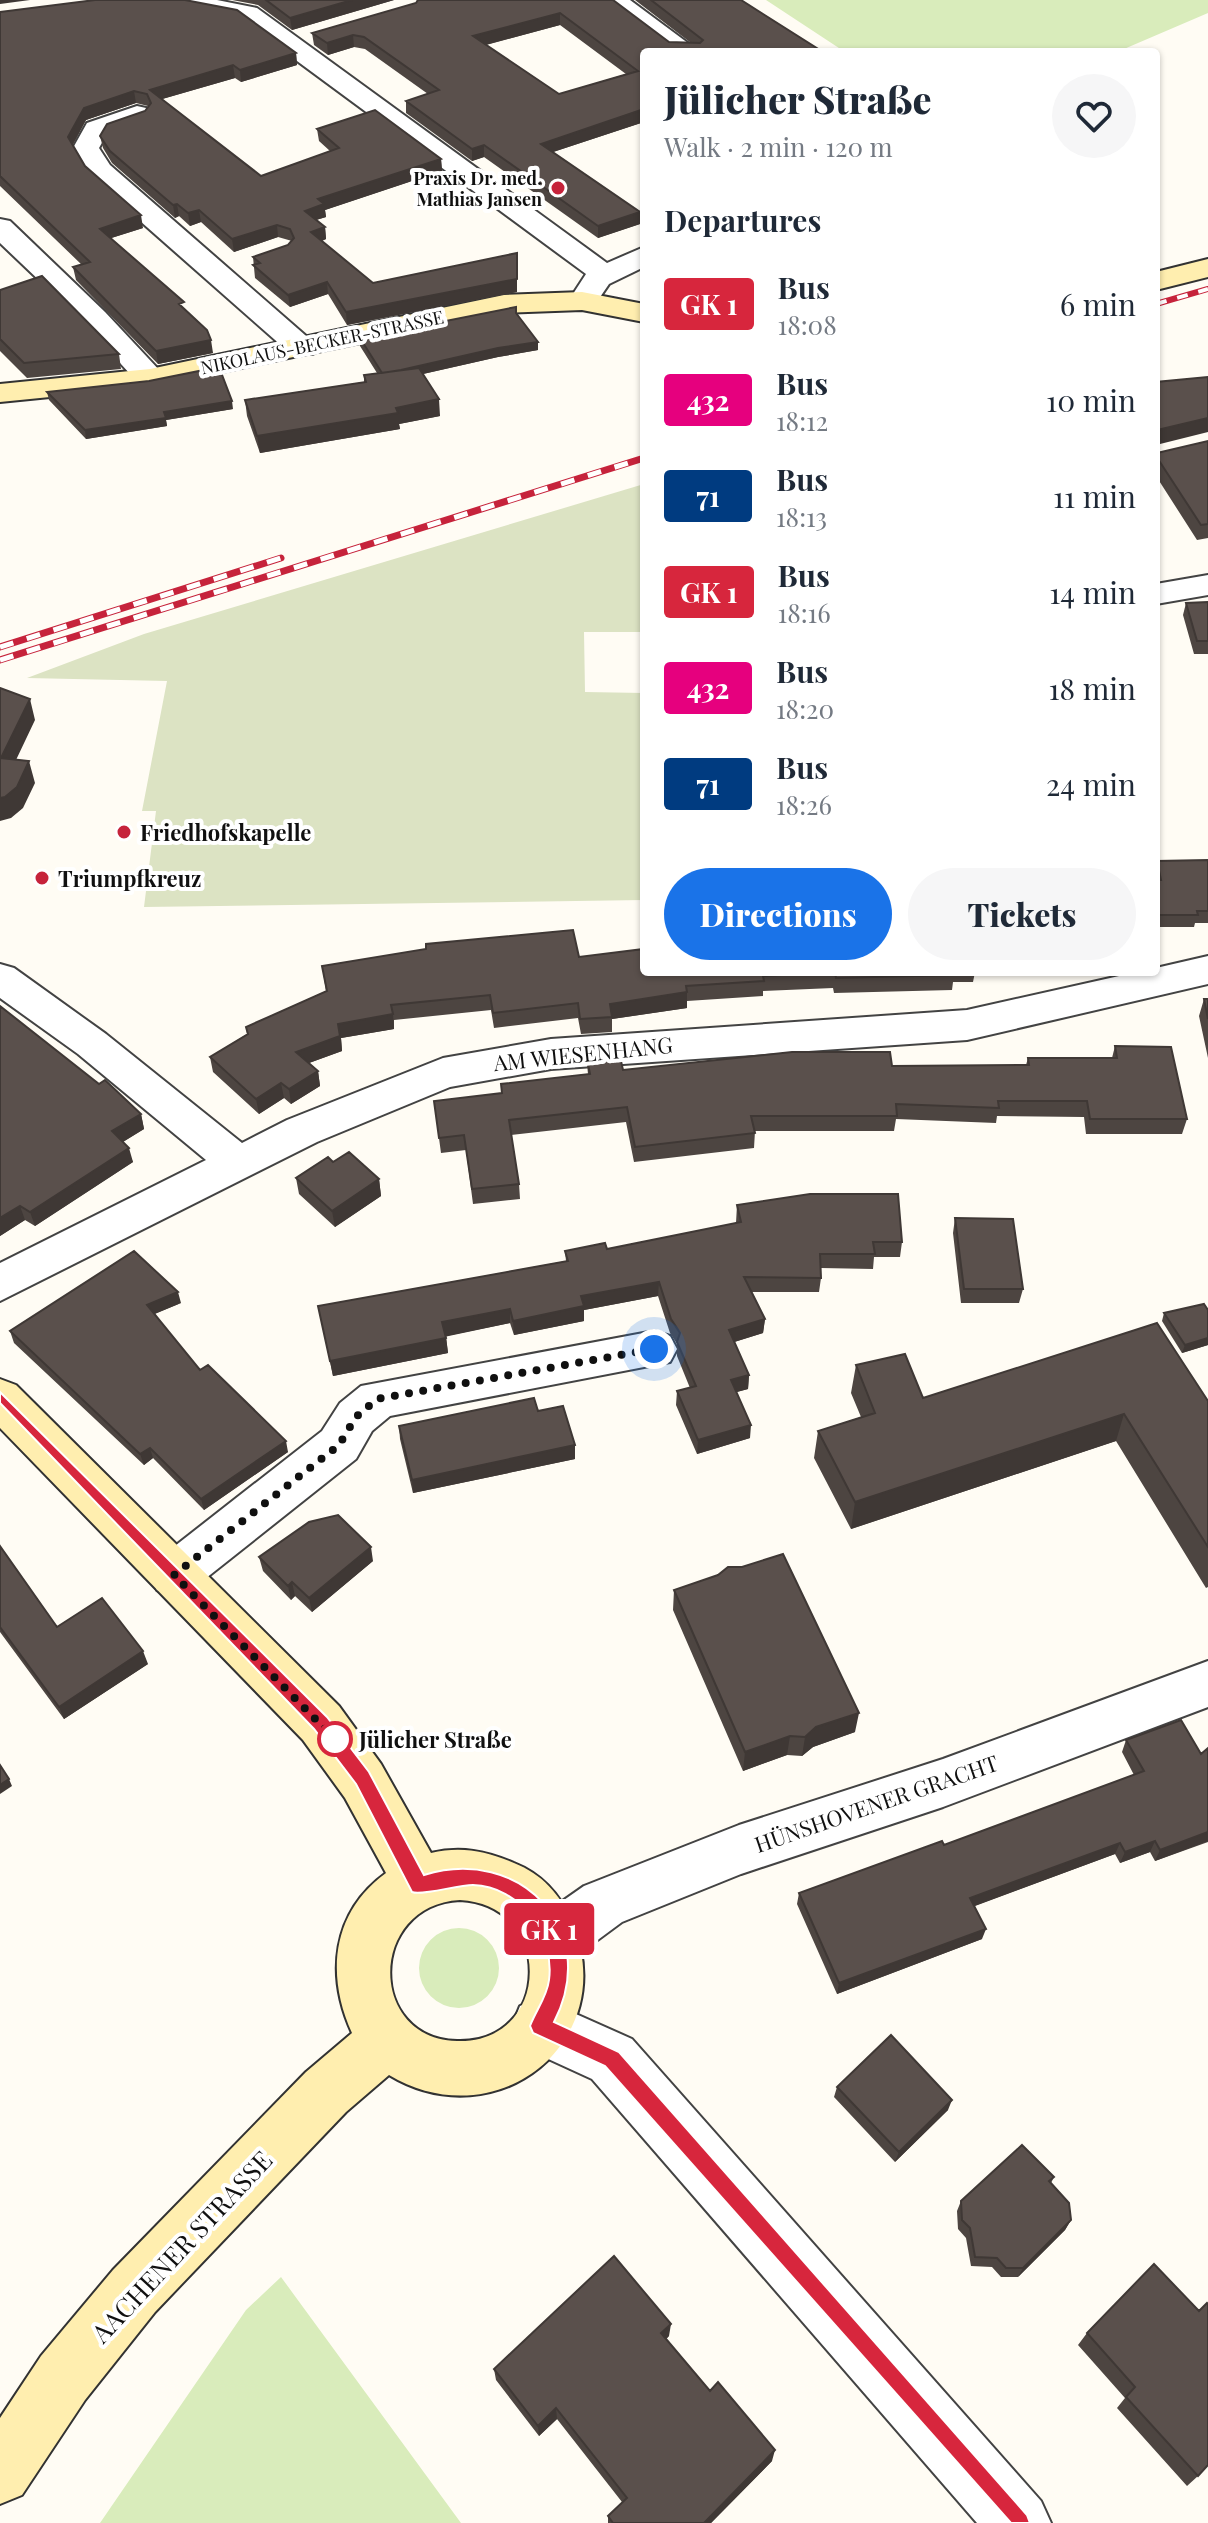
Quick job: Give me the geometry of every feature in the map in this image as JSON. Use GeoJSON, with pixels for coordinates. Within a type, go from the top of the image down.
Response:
{"type":"FeatureCollection","features":[{"type":"Feature","properties":{"kind":"main road"},"geometry":{"type":"LineString","coordinates":[[1160,280],[1208,268]]}},
{"type":"Feature","properties":{"kind":"main road","name":"NIKOLAUS-BECKER-STRASSE"},"geometry":{"type":"LineString","coordinates":[[0,393],[150,378],[504,304],[582,301],[640,312]]}},
{"type":"Feature","properties":{"kind":"main road"},"geometry":{"type":"LineString","coordinates":[[0,1398],[321,1723],[351,1758],[387,1818],[419,1885]]}},
{"type":"Feature","properties":{"kind":"main road"},"geometry":{"type":"LineString","coordinates":[[448,1876],[477,1876],[506,1884],[530,1900],[548,1924],[553,1940],[558,1952],[559,1981],[548,2013],[527,2042],[497,2062],[463,2070],[428,2066],[397,2050],[387,2040],[374,2026],[362,1995],[362,1960],[373,1928],[394,1902],[419,1885],[448,1876]]}},
{"type":"Feature","properties":{"kind":"main road","name":"AACHENER STRASSE"},"geometry":{"type":"LineString","coordinates":[[0,2473],[63,2378],[134,2291],[326,2092],[387,2040]]}},
{"type":"Feature","properties":{"kind":"street"},"geometry":{"type":"LineString","coordinates":[[176,0],[248,13],[604,274]]}},
{"type":"Feature","properties":{"kind":"street"},"geometry":{"type":"LineString","coordinates":[[614,0],[681,48]]}},
{"type":"Feature","properties":{"kind":"street"},"geometry":{"type":"LineString","coordinates":[[288,42],[320,32]]}},
{"type":"Feature","properties":{"kind":"street"},"geometry":{"type":"LineString","coordinates":[[137,114],[96,129],[86,148],[89,157],[99,170],[228,266],[302,348]]}},
{"type":"Feature","properties":{"kind":"street"},"geometry":{"type":"LineString","coordinates":[[0,227],[95,318],[150,378]]}},
{"type":"Feature","properties":{"kind":"street"},"geometry":{"type":"LineString","coordinates":[[582,301],[604,274],[640,258]]}},
{"type":"Feature","properties":{"kind":"street"},"geometry":{"type":"LineString","coordinates":[[1160,593],[1208,585]]}},
{"type":"Feature","properties":{"kind":"street","name":"AM WIESENHANG"},"geometry":{"type":"LineString","coordinates":[[0,1283],[239,1164],[421,1080],[484,1064],[551,1054],[967,1025],[1208,970]]}},
{"type":"Feature","properties":{"kind":"street"},"geometry":{"type":"LineString","coordinates":[[0,978],[92,1044],[239,1164]]}},
{"type":"Feature","properties":{"kind":"street"},"geometry":{"type":"LineString","coordinates":[[174,1575],[339,1445],[356,1417],[377,1399],[654,1349]]}},
{"type":"Feature","properties":{"kind":"street","name":"HÜNSHOVENER GRACHT"},"geometry":{"type":"LineString","coordinates":[[553,1940],[603,1904],[739,1850],[943,1783],[1208,1684]]}},
{"type":"Feature","properties":{"kind":"street"},"geometry":{"type":"LineString","coordinates":[[540,2026],[612,2059],[1019,2523]]}},
{"type":"Feature","properties":{"kind":"green space"},"geometry":{"type":"Polygon","coordinates":[[[766,0],[1208,0],[1208,13],[1126,48],[839,48],[766,0]]]}},
{"type":"Feature","properties":{"kind":"green space"},"geometry":{"type":"Polygon","coordinates":[[[640,485],[640,632],[584,632],[585,692],[640,693],[640,900],[144,907],[156,811],[142,811],[167,681],[27,678],[144,634],[640,485]]]}},
{"type":"Feature","properties":{"kind":"green space"},"geometry":{"type":"Polygon","coordinates":[[[459,1928],[474,1931],[487,1940],[496,1953],[499,1968],[496,1983],[487,1996],[474,2005],[459,2008],[444,2005],[431,1996],[422,1983],[419,1968],[422,1953],[431,1940],[444,1931],[459,1928]]]}},
{"type":"Feature","properties":{"kind":"green space"},"geometry":{"type":"Polygon","coordinates":[[[281,2277],[461,2523],[100,2523],[246,2310],[281,2277]]]}},
{"type":"Feature","properties":{"kind":"building"},"geometry":{"type":"Polygon","coordinates":[[[95,0],[185,0],[237,10],[296,53],[240,70],[233,65],[150,90],[261,176],[339,148],[317,129],[375,110],[441,159],[318,199],[324,204],[305,211],[325,227],[311,232],[373,283],[517,253],[517,279],[346,312],[327,282],[288,295],[253,265],[260,263],[253,257],[288,245],[294,238],[290,229],[277,225],[232,239],[199,210],[188,213],[177,204],[173,205],[110,151],[100,136],[107,124],[145,111],[151,103],[147,94],[134,91],[84,108],[68,137],[85,166],[141,215],[100,229],[184,302],[179,304],[207,330],[211,340],[156,351],[73,267],[90,262],[0,176],[0,12],[95,0]]]}},
{"type":"Feature","properties":{"kind":"building"},"geometry":{"type":"Polygon","coordinates":[[[266,0],[352,0],[290,18],[266,0]]]}},
{"type":"Feature","properties":{"kind":"building"},"geometry":{"type":"Polygon","coordinates":[[[418,0],[613,0],[669,42],[700,43],[703,40],[651,0],[741,0],[817,48],[640,48],[640,110],[541,144],[640,212],[598,226],[484,145],[472,149],[406,101],[439,90],[364,37],[353,35],[327,43],[312,33],[418,0]],[[560,13],[473,36],[559,94],[638,71],[560,13]]]}},
{"type":"Feature","properties":{"kind":"building"},"geometry":{"type":"Polygon","coordinates":[[[42,276],[119,354],[24,363],[0,339],[0,290],[42,276]]]}},
{"type":"Feature","properties":{"kind":"building"},"geometry":{"type":"Polygon","coordinates":[[[516,307],[516,313],[538,342],[382,373],[360,338],[516,307]]]}},
{"type":"Feature","properties":{"kind":"building"},"geometry":{"type":"Polygon","coordinates":[[[219,367],[232,401],[164,412],[166,418],[85,430],[47,392],[149,381],[219,367]]]}},
{"type":"Feature","properties":{"kind":"building"},"geometry":{"type":"Polygon","coordinates":[[[419,368],[439,399],[396,408],[398,413],[257,436],[245,400],[366,382],[364,375],[419,368]]]}},
{"type":"Feature","properties":{"kind":"building"},"geometry":{"type":"Polygon","coordinates":[[[1208,377],[1208,418],[1160,429],[1160,382],[1208,377]]]}},
{"type":"Feature","properties":{"kind":"building"},"geometry":{"type":"Polygon","coordinates":[[[1208,441],[1208,524],[1201,525],[1160,462],[1160,452],[1208,441]]]}},
{"type":"Feature","properties":{"kind":"building"},"geometry":{"type":"Polygon","coordinates":[[[1208,602],[1208,641],[1197,641],[1186,603],[1208,602]]]}},
{"type":"Feature","properties":{"kind":"building"},"geometry":{"type":"Polygon","coordinates":[[[0,688],[30,699],[1,758],[29,761],[17,787],[0,798],[0,688]]]}},
{"type":"Feature","properties":{"kind":"building"},"geometry":{"type":"Polygon","coordinates":[[[1208,860],[1208,911],[1197,911],[1198,915],[1160,915],[1160,861],[1208,860]]]}},
{"type":"Feature","properties":{"kind":"building"},"geometry":{"type":"Polygon","coordinates":[[[573,930],[579,957],[640,949],[640,976],[763,976],[764,981],[686,986],[687,992],[610,1004],[612,1017],[580,1019],[578,1003],[493,1013],[490,995],[391,1005],[393,1014],[338,1024],[340,1036],[296,1052],[318,1071],[289,1089],[281,1083],[256,1099],[210,1057],[248,1034],[246,1027],[327,991],[322,966],[426,949],[426,944],[573,930]]]}},
{"type":"Feature","properties":{"kind":"building"},"geometry":{"type":"Polygon","coordinates":[[[836,976],[915,976],[836,978],[836,976]]]}},
{"type":"Feature","properties":{"kind":"building"},"geometry":{"type":"Polygon","coordinates":[[[0,1006],[99,1084],[105,1080],[141,1114],[112,1131],[129,1148],[30,1212],[20,1206],[0,1218],[0,1006]]]}},
{"type":"Feature","properties":{"kind":"building"},"geometry":{"type":"Polygon","coordinates":[[[1115,1046],[1171,1047],[1187,1119],[1090,1119],[1087,1101],[998,1101],[999,1108],[896,1104],[897,1116],[751,1116],[755,1133],[635,1147],[627,1107],[509,1120],[519,1184],[472,1189],[464,1135],[439,1138],[434,1101],[502,1093],[501,1084],[590,1074],[586,1054],[619,1052],[623,1070],[792,1052],[890,1052],[892,1066],[1029,1065],[1028,1058],[1117,1058],[1115,1046]]]}},
{"type":"Feature","properties":{"kind":"building"},"geometry":{"type":"Polygon","coordinates":[[[349,1152],[379,1179],[332,1211],[296,1178],[328,1157],[333,1162],[349,1152]]]}},
{"type":"Feature","properties":{"kind":"building"},"geometry":{"type":"Polygon","coordinates":[[[810,1194],[898,1194],[902,1242],[873,1242],[875,1254],[820,1254],[821,1278],[744,1277],[765,1319],[729,1330],[749,1375],[731,1380],[751,1425],[698,1440],[677,1391],[696,1386],[677,1342],[680,1333],[671,1319],[659,1282],[581,1296],[584,1306],[513,1321],[510,1309],[442,1322],[446,1338],[330,1361],[318,1306],[568,1261],[565,1251],[605,1243],[607,1249],[741,1222],[737,1205],[810,1194]]]}},
{"type":"Feature","properties":{"kind":"building"},"geometry":{"type":"Polygon","coordinates":[[[955,1218],[1013,1219],[1023,1289],[964,1289],[955,1218]]]}},
{"type":"Feature","properties":{"kind":"building"},"geometry":{"type":"Polygon","coordinates":[[[134,1251],[178,1292],[147,1305],[200,1370],[208,1365],[286,1441],[201,1499],[150,1448],[140,1454],[10,1331],[134,1251]]]}},
{"type":"Feature","properties":{"kind":"building"},"geometry":{"type":"Polygon","coordinates":[[[1204,1304],[1208,1310],[1208,1338],[1185,1345],[1164,1313],[1204,1304]]]}},
{"type":"Feature","properties":{"kind":"building"},"geometry":{"type":"Polygon","coordinates":[[[1157,1323],[1208,1401],[1208,1547],[1124,1414],[855,1502],[818,1431],[875,1413],[856,1365],[905,1354],[923,1398],[1157,1323]]]}},
{"type":"Feature","properties":{"kind":"building"},"geometry":{"type":"Polygon","coordinates":[[[534,1398],[538,1411],[563,1406],[575,1445],[412,1480],[399,1426],[534,1398]]]}},
{"type":"Feature","properties":{"kind":"building"},"geometry":{"type":"Polygon","coordinates":[[[338,1515],[371,1547],[309,1598],[292,1582],[288,1586],[259,1557],[309,1522],[338,1515]]]}},
{"type":"Feature","properties":{"kind":"building"},"geometry":{"type":"Polygon","coordinates":[[[0,1546],[57,1627],[102,1598],[143,1651],[59,1707],[0,1627],[0,1546]]]}},
{"type":"Feature","properties":{"kind":"building"},"geometry":{"type":"Polygon","coordinates":[[[783,1554],[859,1713],[816,1727],[805,1737],[790,1736],[745,1752],[674,1590],[718,1575],[728,1567],[742,1567],[783,1554]]]}},
{"type":"Feature","properties":{"kind":"building"},"geometry":{"type":"Polygon","coordinates":[[[1181,1720],[1201,1754],[1208,1748],[1208,1832],[1160,1850],[1155,1841],[1125,1852],[1120,1843],[970,1898],[986,1929],[839,1983],[799,1893],[942,1841],[944,1845],[1144,1771],[1126,1740],[1181,1720]]]}},
{"type":"Feature","properties":{"kind":"building"},"geometry":{"type":"Polygon","coordinates":[[[0,1765],[9,1779],[0,1785],[0,1765]]]}},
{"type":"Feature","properties":{"kind":"building"},"geometry":{"type":"Polygon","coordinates":[[[891,2035],[952,2100],[899,2152],[837,2087],[891,2035]]]}},
{"type":"Feature","properties":{"kind":"building"},"geometry":{"type":"Polygon","coordinates":[[[1022,2145],[1054,2177],[1049,2181],[1069,2203],[1071,2220],[1023,2268],[1006,2268],[997,2258],[975,2257],[970,2228],[962,2220],[961,2201],[1022,2145]]]}},
{"type":"Feature","properties":{"kind":"building"},"geometry":{"type":"Polygon","coordinates":[[[614,2256],[671,2324],[661,2333],[710,2391],[718,2382],[775,2450],[704,2523],[613,2523],[608,2516],[627,2498],[556,2408],[538,2426],[494,2369],[614,2256]]]}},
{"type":"Feature","properties":{"kind":"building"},"geometry":{"type":"Polygon","coordinates":[[[1154,2264],[1199,2311],[1208,2304],[1208,2465],[1198,2476],[1126,2397],[1135,2387],[1087,2333],[1154,2264]]]}},
{"type":"Feature","properties":{"kind":"railway"},"geometry":{"type":"LineString","coordinates":[[1160,303],[1208,289]]}},
{"type":"Feature","properties":{"kind":"railway"},"geometry":{"type":"LineString","coordinates":[[0,660],[640,459]]}},
{"type":"Feature","properties":{"kind":"railway"},"geometry":{"type":"LineString","coordinates":[[0,647],[281,558]]}},
{"type":"Feature","properties":{"kind":"bus line"},"geometry":{"type":"LineString","coordinates":[[0,1398],[321,1723],[351,1758],[387,1818],[419,1885],[448,1876],[477,1876],[506,1884],[530,1900],[548,1924],[558,1952],[559,1981],[540,2026],[612,2059],[1019,2523]]}},
{"type":"Feature","properties":{"kind":"place","name":"Praxis Dr. med. Mathias Jansen"},"geometry":{"type":"Point","coordinates":[558,188]}},
{"type":"Feature","properties":{"kind":"place","name":"Friedhofskapelle"},"geometry":{"type":"Point","coordinates":[124,832]}},
{"type":"Feature","properties":{"kind":"place","name":"Triumpfkreuz"},"geometry":{"type":"Point","coordinates":[42,878]}},
{"type":"Feature","properties":{"kind":"place","name":"Jülicher Straße"},"geometry":{"type":"Point","coordinates":[335,1739]}},
{"type":"Feature","properties":{"kind":"route"},"geometry":{"type":"LineString","coordinates":[[335,1739],[174,1575],[339,1445],[356,1417],[377,1399],[654,1349]]}}]}
